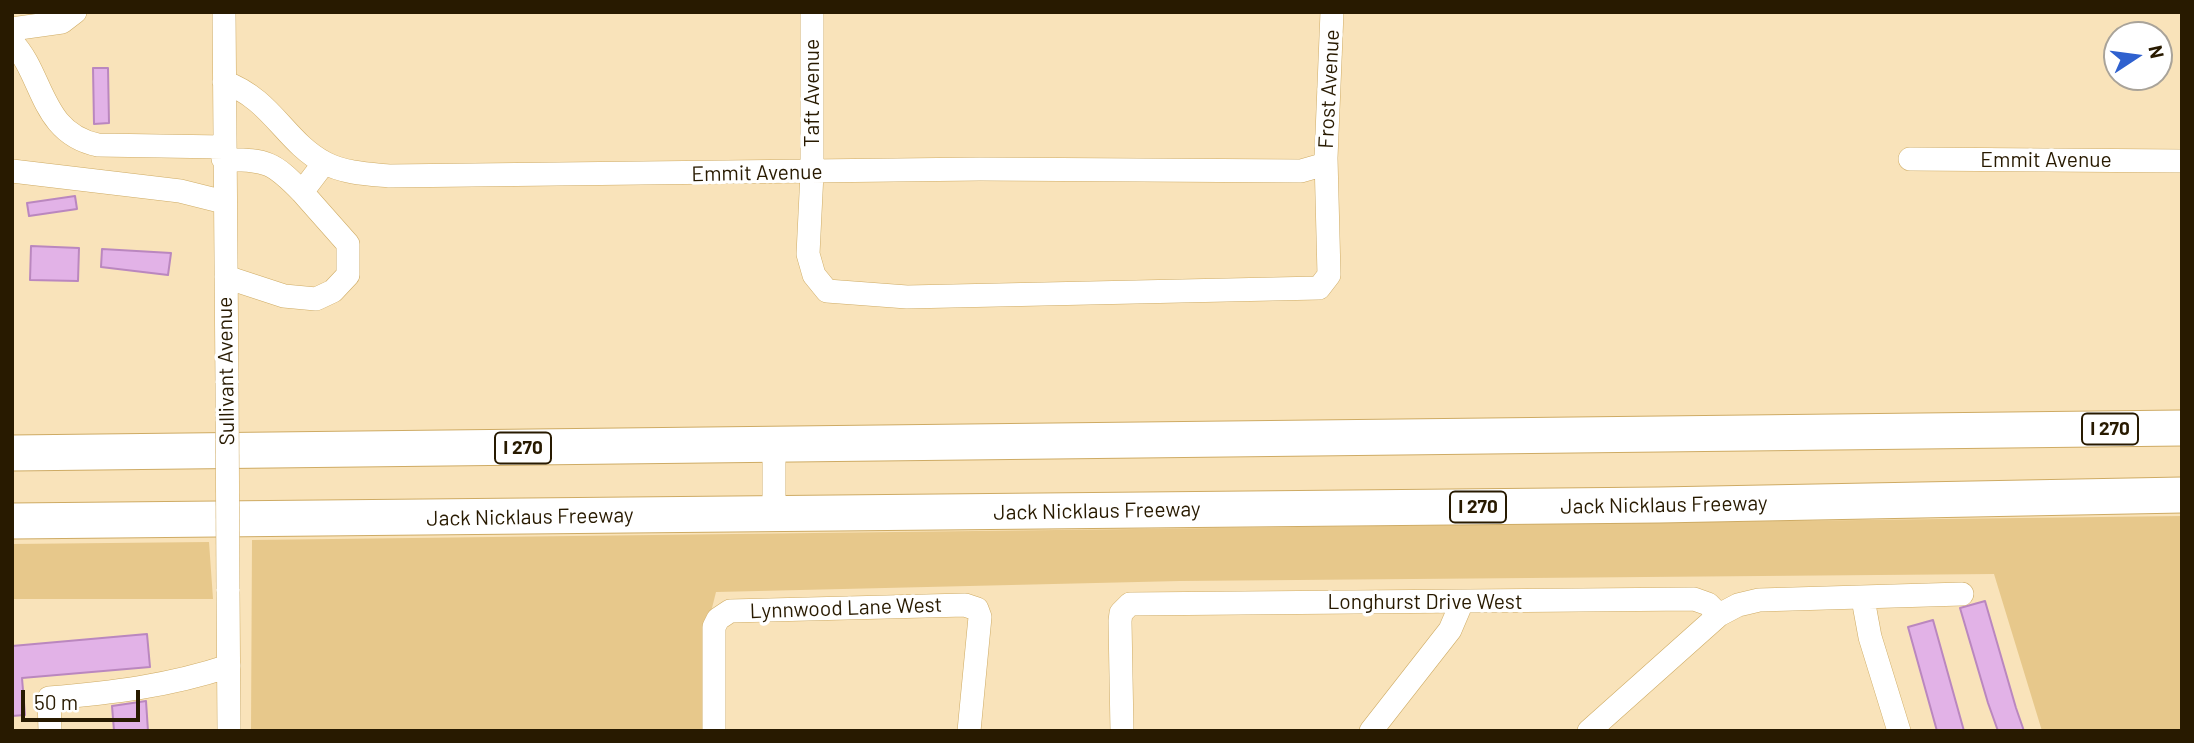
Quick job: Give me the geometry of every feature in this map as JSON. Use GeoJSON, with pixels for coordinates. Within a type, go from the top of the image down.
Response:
{"type":"FeatureCollection","features":[{"type":"Feature","properties":{"kind":"highway"},"geometry":{"type":"LineString","coordinates":[[2039,429],[2182,421]]}},
{"type":"Feature","properties":{"kind":"highway","name":"I 270"},"geometry":{"type":"LineString","coordinates":[[12,453],[2182,428]]}},
{"type":"Feature","properties":{"kind":"highway","name":"Jack Nicklaus Freeway"},"geometry":{"type":"LineString","coordinates":[[12,521],[1659,505],[2182,495]]}},
{"type":"Feature","properties":{"kind":"street"},"geometry":{"type":"LineString","coordinates":[[12,29],[62,22],[75,12]]}},
{"type":"Feature","properties":{"kind":"street","name":"Sullivant Avenue"},"geometry":{"type":"LineString","coordinates":[[224,12],[229,731]]}},
{"type":"Feature","properties":{"kind":"street","name":"Taft Avenue"},"geometry":{"type":"LineString","coordinates":[[812,12],[812,173],[808,254],[814,275],[827,291],[907,297],[1320,288],[1329,275],[1324,161]]}},
{"type":"Feature","properties":{"kind":"street","name":"Frost Avenue"},"geometry":{"type":"LineString","coordinates":[[1324,161],[1332,12]]}},
{"type":"Feature","properties":{"kind":"street"},"geometry":{"type":"LineString","coordinates":[[12,42],[48,109],[80,141],[98,145],[223,153],[264,161],[280,169],[348,244],[348,275],[333,291],[316,299],[284,296],[226,277]]}},
{"type":"Feature","properties":{"kind":"street","name":"Emmit Avenue"},"geometry":{"type":"LineString","coordinates":[[224,82],[246,90],[324,163],[356,173],[388,176],[980,169],[1301,171],[1324,161]]}},
{"type":"Feature","properties":{"kind":"street","name":"Emmit Avenue"},"geometry":{"type":"LineString","coordinates":[[1910,159],[2182,161]]}},
{"type":"Feature","properties":{"kind":"street"},"geometry":{"type":"LineString","coordinates":[[302,192],[324,163]]}},
{"type":"Feature","properties":{"kind":"street"},"geometry":{"type":"LineString","coordinates":[[12,170],[180,191],[224,202]]}},
{"type":"Feature","properties":{"kind":"street"},"geometry":{"type":"LineString","coordinates":[[774,444],[774,514]]}},
{"type":"Feature","properties":{"kind":"street"},"geometry":{"type":"LineString","coordinates":[[1589,731],[1719,615],[1738,605],[1759,600],[1962,594]]}},
{"type":"Feature","properties":{"kind":"street","name":"Longhurst Drive West"},"geometry":{"type":"LineString","coordinates":[[1122,731],[1120,621],[1125,606],[1693,599],[1708,604],[1719,615]]}},
{"type":"Feature","properties":{"kind":"street"},"geometry":{"type":"LineString","coordinates":[[1863,599],[1870,637],[1899,731]]}},
{"type":"Feature","properties":{"kind":"street"},"geometry":{"type":"LineString","coordinates":[[1371,731],[1450,630],[1462,602]]}},
{"type":"Feature","properties":{"kind":"street","name":"Lynnwood Lane West"},"geometry":{"type":"LineString","coordinates":[[714,731],[714,627],[718,619],[730,611],[965,604],[977,609],[979,624],[969,731]]}},
{"type":"Feature","properties":{"kind":"street"},"geometry":{"type":"LineString","coordinates":[[50,731],[49,698],[128,692],[190,679],[229,666]]}},
{"type":"Feature","properties":{"kind":"shaded area"},"geometry":{"type":"Polygon","coordinates":[[[2182,516],[2182,731],[2042,731],[1994,574],[1180,581],[716,592],[709,620],[708,731],[251,731],[252,540],[2182,516]]]}},
{"type":"Feature","properties":{"kind":"shaded area"},"geometry":{"type":"Polygon","coordinates":[[[209,542],[213,599],[12,599],[12,544],[209,542]]]}},
{"type":"Feature","properties":{"kind":"building"},"geometry":{"type":"Polygon","coordinates":[[[93,68],[108,68],[109,123],[94,124],[93,68]]]}},
{"type":"Feature","properties":{"kind":"building"},"geometry":{"type":"Polygon","coordinates":[[[75,196],[77,209],[29,216],[27,203],[75,196]]]}},
{"type":"Feature","properties":{"kind":"building"},"geometry":{"type":"Polygon","coordinates":[[[31,246],[79,248],[78,281],[30,280],[31,246]]]}},
{"type":"Feature","properties":{"kind":"building"},"geometry":{"type":"Polygon","coordinates":[[[102,249],[171,253],[168,275],[101,267],[102,249]]]}},
{"type":"Feature","properties":{"kind":"building"},"geometry":{"type":"Polygon","coordinates":[[[1985,601],[2024,731],[1998,731],[1988,703],[1960,608],[1985,601]]]}},
{"type":"Feature","properties":{"kind":"building"},"geometry":{"type":"Polygon","coordinates":[[[1933,620],[1964,731],[1937,731],[1908,627],[1933,620]]]}},
{"type":"Feature","properties":{"kind":"building"},"geometry":{"type":"Polygon","coordinates":[[[147,634],[150,667],[22,678],[25,715],[12,716],[12,646],[147,634]]]}},
{"type":"Feature","properties":{"kind":"building"},"geometry":{"type":"Polygon","coordinates":[[[146,701],[148,731],[114,731],[112,706],[146,701]]]}}]}
